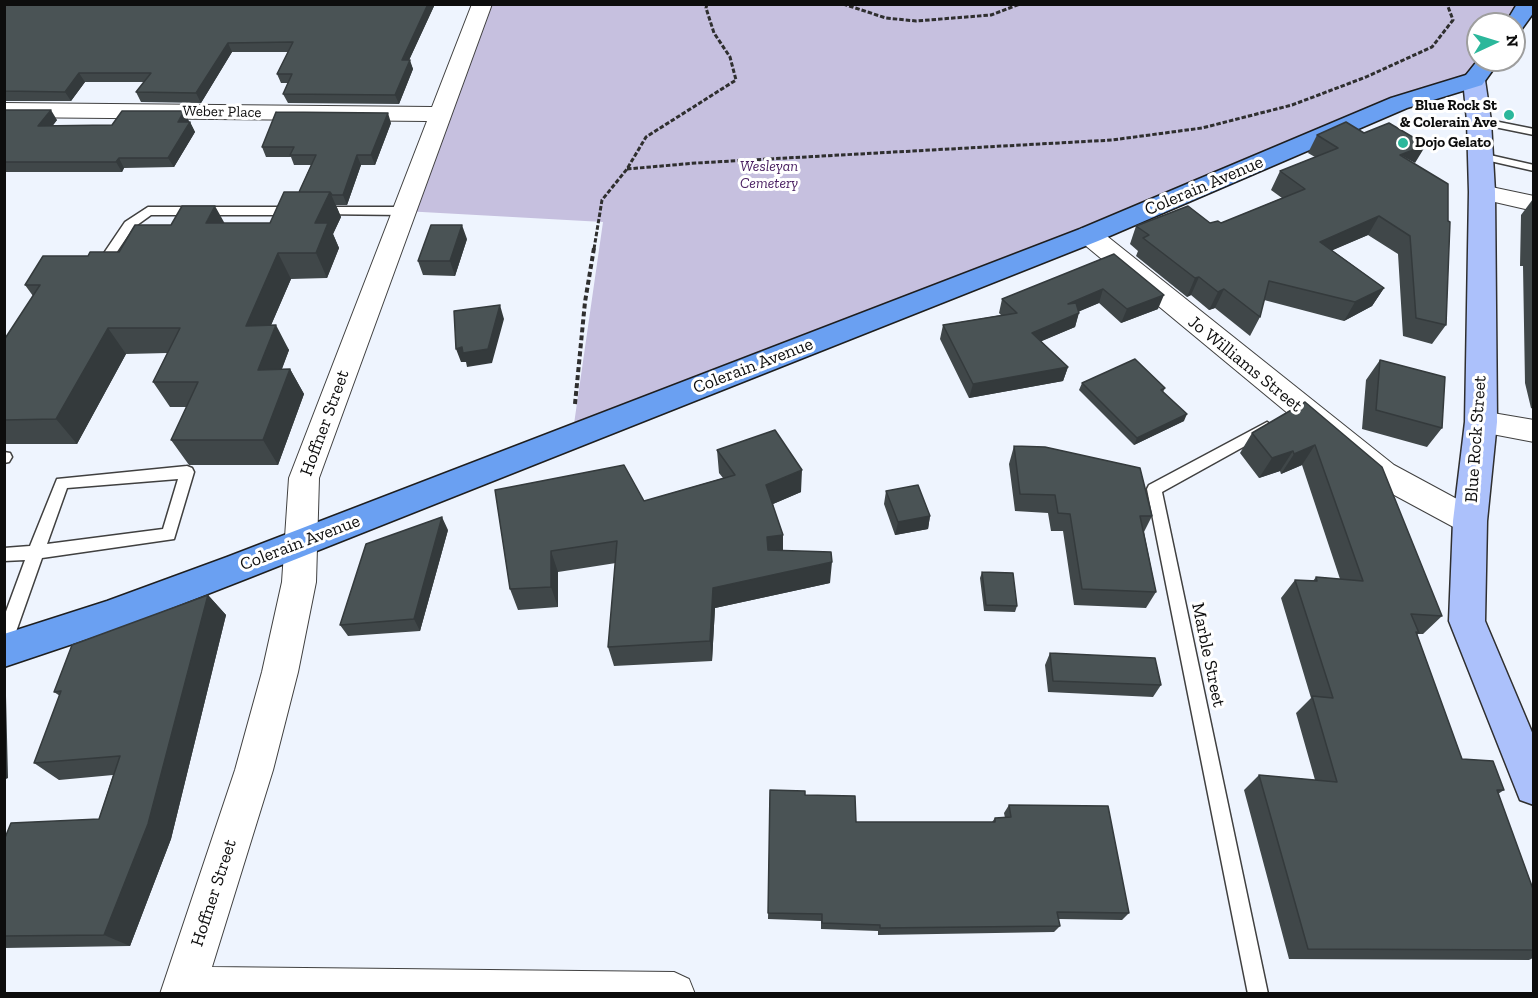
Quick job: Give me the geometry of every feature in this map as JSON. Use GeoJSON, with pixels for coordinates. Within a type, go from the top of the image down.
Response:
{"type":"FeatureCollection","features":[{"type":"Feature","properties":{"kind":"main road"},"geometry":{"type":"LineString","coordinates":[[1474,81],[1480,72]]}},
{"type":"Feature","properties":{"kind":"main road","name":"Colerain Avenue"},"geometry":{"type":"LineString","coordinates":[[4,651],[110,616],[572,438],[1089,235],[1399,104],[1474,81]]}},
{"type":"Feature","properties":{"kind":"street","name":"Hoffner Street"},"geometry":{"type":"LineString","coordinates":[[183,991],[254,770],[280,672],[299,582],[304,478],[482,4]]}},
{"type":"Feature","properties":{"kind":"street","name":"Blue Rock Street"},"geometry":{"type":"LineString","coordinates":[[1474,81],[1479,121],[1482,192],[1481,422],[1470,521],[1467,621],[1533,786]]}},
{"type":"Feature","properties":{"kind":"street","name":"Weber Place"},"geometry":{"type":"LineString","coordinates":[[4,110],[440,114]]}},
{"type":"Feature","properties":{"kind":"street"},"geometry":{"type":"LineString","coordinates":[[1482,192],[1533,204]]}},
{"type":"Feature","properties":{"kind":"street","name":"Jo Williams Street"},"geometry":{"type":"LineString","coordinates":[[1089,235],[1290,414],[1383,474],[1470,521]]}},
{"type":"Feature","properties":{"kind":"street"},"geometry":{"type":"LineString","coordinates":[[1481,422],[1533,431]]}},
{"type":"Feature","properties":{"kind":"street"},"geometry":{"type":"LineString","coordinates":[[183,991],[674,993]]}},
{"type":"Feature","properties":{"kind":"lane"},"geometry":{"type":"LineString","coordinates":[[1479,121],[1533,132]]}},
{"type":"Feature","properties":{"kind":"lane"},"geometry":{"type":"LineString","coordinates":[[1481,156],[1533,168]]}},
{"type":"Feature","properties":{"kind":"lane"},"geometry":{"type":"LineString","coordinates":[[108,255],[129,225],[148,211],[404,211]]}},
{"type":"Feature","properties":{"kind":"lane","name":"Marble Street"},"geometry":{"type":"LineString","coordinates":[[1258,993],[1154,489],[1290,414]]}},
{"type":"Feature","properties":{"kind":"lane"},"geometry":{"type":"LineString","coordinates":[[4,555],[36,552],[169,535],[188,472],[62,483],[36,552],[4,643]]}},
{"type":"Feature","properties":{"kind":"path"},"geometry":{"type":"LineString","coordinates":[[572,438],[585,302],[602,200],[627,169],[646,137],[735,80],[730,57],[714,33],[707,6],[714,4]]}},
{"type":"Feature","properties":{"kind":"path"},"geometry":{"type":"LineString","coordinates":[[843,4],[886,18],[916,21],[991,15],[1020,4]]}},
{"type":"Feature","properties":{"kind":"path"},"geometry":{"type":"LineString","coordinates":[[627,169],[696,163],[1112,140],[1202,128],[1292,105],[1366,77],[1432,47],[1453,20],[1447,4]]}},
{"type":"Feature","properties":{"kind":"green space","name":"Wesleyan Cemetery"},"geometry":{"type":"Polygon","coordinates":[[[482,5],[1528,5],[1523,12],[1466,12],[1466,72],[1480,72],[1474,80],[572,438],[603,222],[404,211],[482,5]]]}},
{"type":"Feature","properties":{"kind":"building"},"geometry":{"type":"Polygon","coordinates":[[[4,4],[428,4],[402,60],[410,60],[395,95],[283,94],[292,74],[277,74],[293,42],[228,43],[196,93],[136,92],[151,73],[79,73],[65,92],[4,91],[4,4]]]}},
{"type":"Feature","properties":{"kind":"building"},"geometry":{"type":"Polygon","coordinates":[[[4,110],[51,110],[38,126],[112,125],[122,111],[184,111],[178,122],[190,122],[168,158],[119,158],[116,162],[4,162],[4,110]]]}},
{"type":"Feature","properties":{"kind":"building"},"geometry":{"type":"Polygon","coordinates":[[[276,112],[388,113],[371,155],[357,155],[343,195],[332,195],[330,192],[299,192],[316,155],[290,155],[294,147],[262,147],[276,112]]]}},
{"type":"Feature","properties":{"kind":"building"},"geometry":{"type":"Polygon","coordinates":[[[1346,122],[1364,133],[1389,123],[1426,145],[1400,155],[1448,184],[1448,221],[1450,222],[1446,325],[1416,318],[1410,236],[1379,216],[1320,242],[1384,288],[1355,302],[1269,281],[1260,317],[1224,289],[1218,292],[1199,277],[1195,278],[1143,238],[1149,235],[1136,226],[1188,206],[1210,223],[1218,221],[1221,223],[1305,189],[1280,171],[1338,148],[1317,135],[1346,122]]]}},
{"type":"Feature","properties":{"kind":"building"},"geometry":{"type":"Polygon","coordinates":[[[284,192],[330,192],[315,223],[328,223],[316,253],[278,253],[246,326],[276,325],[258,370],[290,369],[263,440],[171,440],[198,382],[153,382],[180,328],[108,328],[56,419],[4,420],[4,340],[40,285],[25,285],[43,256],[88,256],[90,252],[119,252],[135,225],[171,225],[182,206],[215,206],[206,223],[270,223],[284,192]]]}},
{"type":"Feature","properties":{"kind":"building"},"geometry":{"type":"Polygon","coordinates":[[[431,225],[462,225],[450,261],[418,261],[431,225]]]}},
{"type":"Feature","properties":{"kind":"building"},"geometry":{"type":"Polygon","coordinates":[[[1114,254],[1164,295],[1127,309],[1103,289],[1068,304],[1076,303],[1079,313],[1032,333],[1068,367],[973,384],[943,325],[1017,313],[1002,299],[1114,254]]]}},
{"type":"Feature","properties":{"kind":"building"},"geometry":{"type":"Polygon","coordinates":[[[500,305],[488,349],[463,353],[462,347],[456,349],[454,311],[500,305]]]}},
{"type":"Feature","properties":{"kind":"building"},"geometry":{"type":"Polygon","coordinates":[[[1135,359],[1165,388],[1161,390],[1187,414],[1137,438],[1082,383],[1135,359]]]}},
{"type":"Feature","properties":{"kind":"building"},"geometry":{"type":"Polygon","coordinates":[[[1380,360],[1445,377],[1442,428],[1376,410],[1380,360]]]}},
{"type":"Feature","properties":{"kind":"building"},"geometry":{"type":"Polygon","coordinates":[[[1305,402],[1382,467],[1442,616],[1411,614],[1462,759],[1493,761],[1504,790],[1497,790],[1533,889],[1533,950],[1308,949],[1259,775],[1337,782],[1312,696],[1333,698],[1295,580],[1317,581],[1316,577],[1363,581],[1315,445],[1294,454],[1293,451],[1272,458],[1252,433],[1305,402]]]}},
{"type":"Feature","properties":{"kind":"building"},"geometry":{"type":"Polygon","coordinates":[[[775,430],[802,470],[766,485],[783,535],[767,537],[768,550],[831,552],[832,562],[713,588],[710,641],[608,647],[617,541],[551,551],[551,587],[510,589],[495,490],[624,465],[644,501],[735,475],[717,450],[775,430]]]}},
{"type":"Feature","properties":{"kind":"building"},"geometry":{"type":"Polygon","coordinates":[[[1014,446],[1045,447],[1140,468],[1152,516],[1140,516],[1156,592],[1082,589],[1070,514],[1058,513],[1055,495],[1020,494],[1014,446]]]}},
{"type":"Feature","properties":{"kind":"building"},"geometry":{"type":"Polygon","coordinates":[[[918,485],[930,516],[898,522],[886,491],[918,485]]]}},
{"type":"Feature","properties":{"kind":"building"},"geometry":{"type":"Polygon","coordinates":[[[442,517],[414,619],[340,625],[366,544],[442,517]]]}},
{"type":"Feature","properties":{"kind":"building"},"geometry":{"type":"Polygon","coordinates":[[[982,572],[1013,573],[1017,606],[986,605],[982,572]]]}},
{"type":"Feature","properties":{"kind":"building"},"geometry":{"type":"Polygon","coordinates":[[[208,595],[148,824],[104,935],[4,936],[4,840],[11,823],[99,819],[120,756],[34,763],[61,691],[54,692],[72,645],[208,595]]]}},
{"type":"Feature","properties":{"kind":"building"},"geometry":{"type":"Polygon","coordinates":[[[1050,653],[1155,658],[1161,685],[1053,681],[1050,653]]]}},
{"type":"Feature","properties":{"kind":"building"},"geometry":{"type":"Polygon","coordinates":[[[770,790],[805,791],[805,795],[855,796],[856,822],[995,822],[995,818],[1011,817],[1009,805],[1108,806],[1129,913],[1057,912],[1060,926],[880,928],[880,925],[822,923],[822,914],[768,913],[770,790]]]}},
{"type":"Feature","properties":{"kind":"place","name":"Blue Rock St & Colerain Ave"},"geometry":{"type":"Point","coordinates":[1509,115]}},
{"type":"Feature","properties":{"kind":"place","name":"Dojo Gelato"},"geometry":{"type":"Point","coordinates":[1403,143]}}]}
